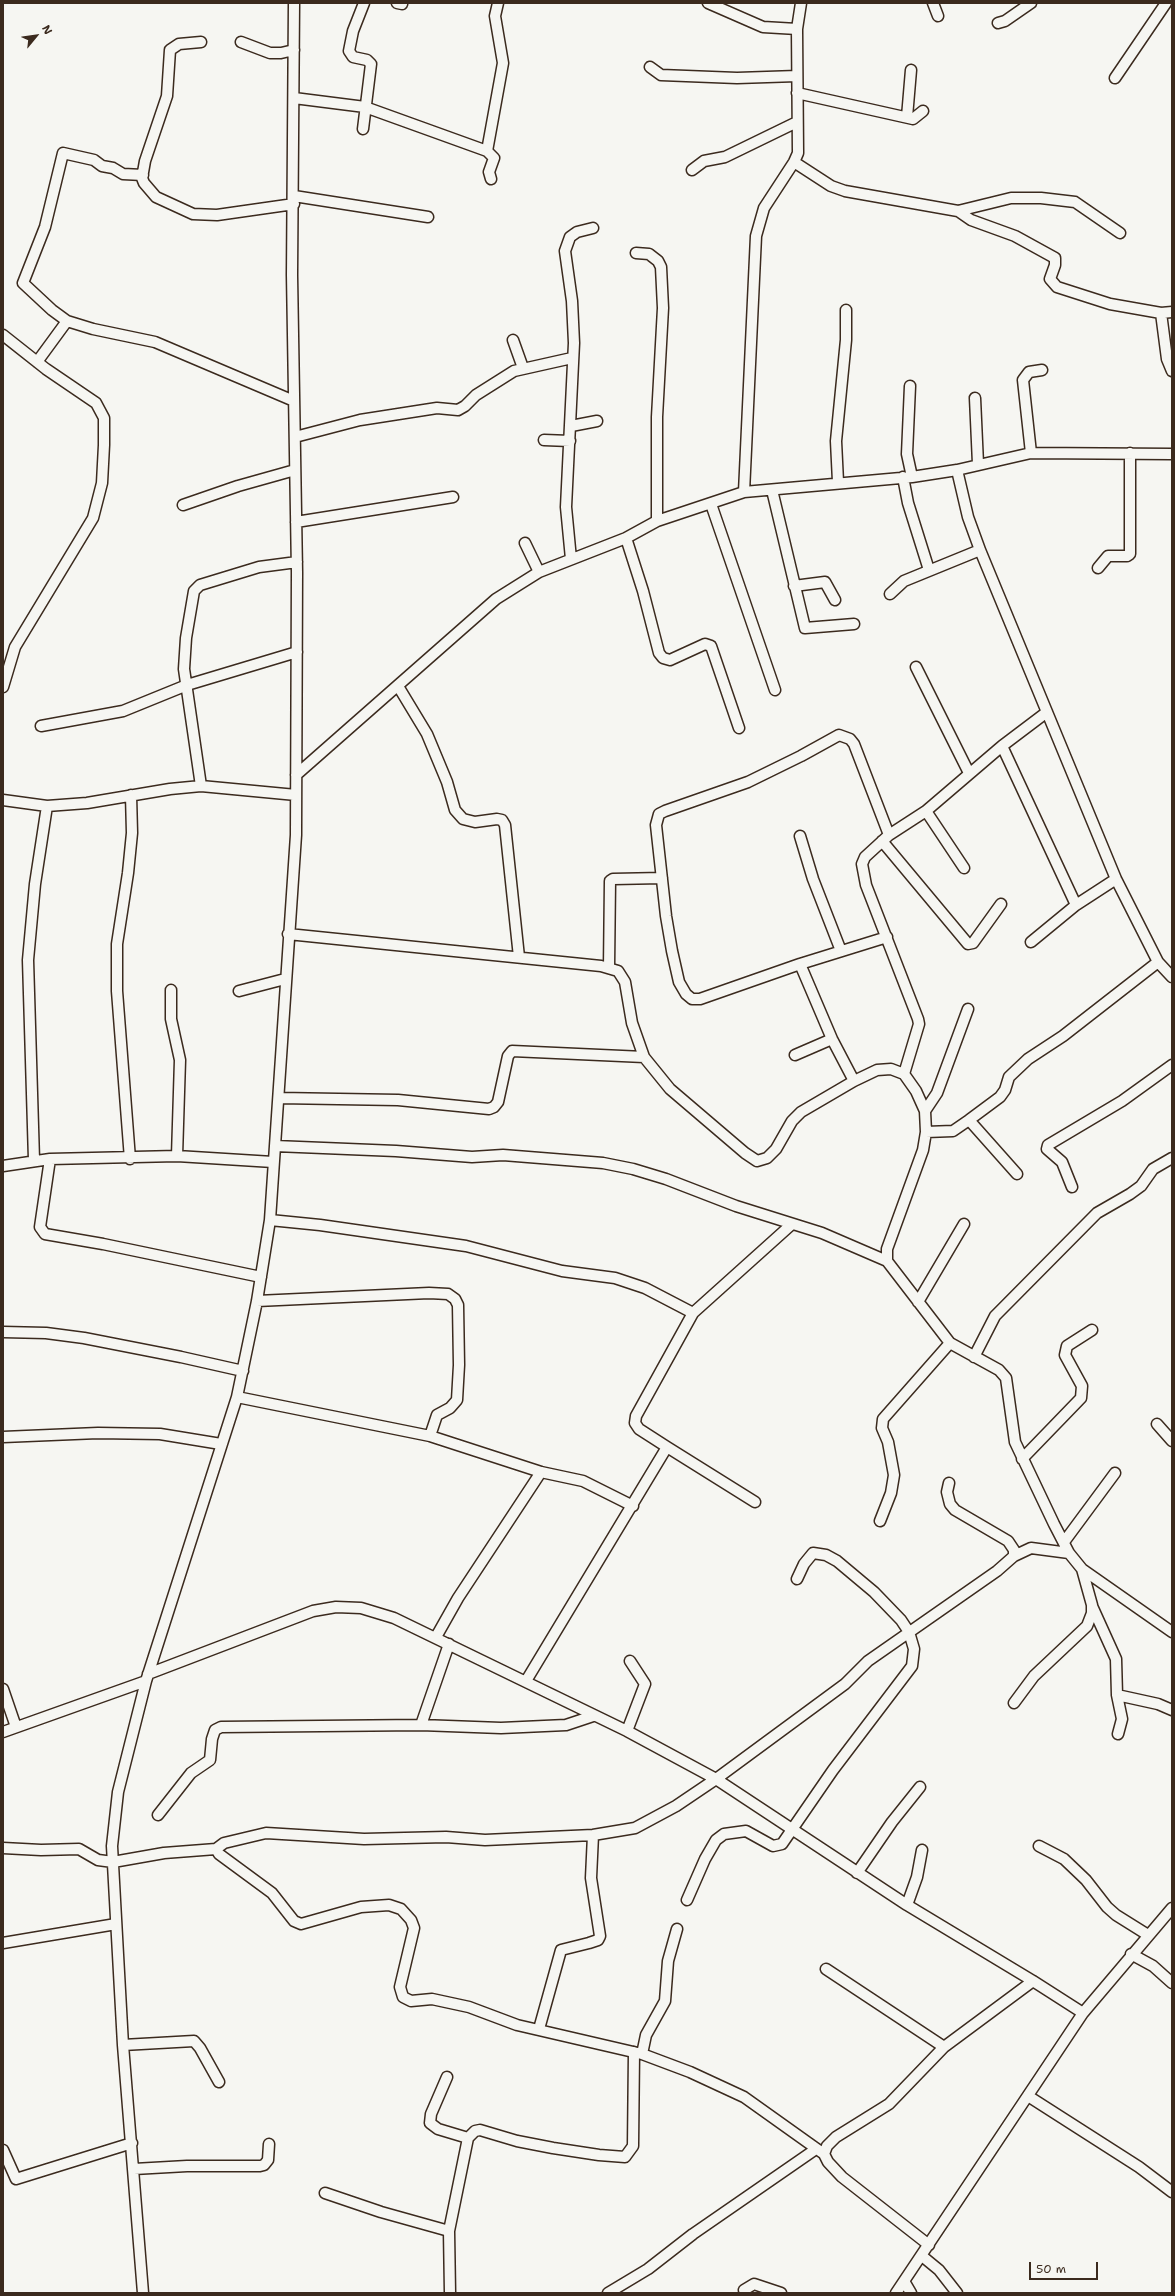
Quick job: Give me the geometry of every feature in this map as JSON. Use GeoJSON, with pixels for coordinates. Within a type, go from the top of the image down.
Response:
{"type":"FeatureCollection","features":[{"type":"Feature","properties":{"kind":"street"},"geometry":{"type":"LineString","coordinates":[[143,2293],[123,2046],[112,1846],[118,1792],[147,1678],[237,1397],[261,1277],[270,1220],[273,1162],[279,1098],[288,934],[296,835],[297,562],[292,275],[294,200],[294,3]]}},
{"type":"Feature","properties":{"kind":"street"},"geometry":{"type":"LineString","coordinates":[[363,129],[371,64],[367,60],[352,57],[349,51],[354,30],[364,3]]}},
{"type":"Feature","properties":{"kind":"street"},"geometry":{"type":"LineString","coordinates":[[487,151],[503,63],[494,16],[498,3]]}},
{"type":"Feature","properties":{"kind":"street"},"geometry":{"type":"LineString","coordinates":[[708,3],[763,27],[797,30]]}},
{"type":"Feature","properties":{"kind":"street"},"geometry":{"type":"LineString","coordinates":[[744,492],[756,236],[764,208],[794,162],[799,144],[796,76],[797,30],[801,3]]}},
{"type":"Feature","properties":{"kind":"street"},"geometry":{"type":"LineString","coordinates":[[933,3],[938,16]]}},
{"type":"Feature","properties":{"kind":"street"},"geometry":{"type":"LineString","coordinates":[[998,23],[1005,21],[1031,3]]}},
{"type":"Feature","properties":{"kind":"street"},"geometry":{"type":"LineString","coordinates":[[1115,78],[1166,3]]}},
{"type":"Feature","properties":{"kind":"street"},"geometry":{"type":"LineString","coordinates":[[201,42],[179,44],[170,50],[168,96],[145,160],[143,176],[144,183],[156,197],[193,214],[218,215],[294,200],[428,217]]}},
{"type":"Feature","properties":{"kind":"street"},"geometry":{"type":"LineString","coordinates":[[241,42],[270,53],[281,53],[294,50]]}},
{"type":"Feature","properties":{"kind":"street"},"geometry":{"type":"LineString","coordinates":[[650,67],[661,75],[737,78],[796,76]]}},
{"type":"Feature","properties":{"kind":"street"},"geometry":{"type":"LineString","coordinates":[[907,117],[911,70]]}},
{"type":"Feature","properties":{"kind":"street"},"geometry":{"type":"LineString","coordinates":[[797,92],[913,119],[923,111]]}},
{"type":"Feature","properties":{"kind":"street"},"geometry":{"type":"LineString","coordinates":[[294,98],[365,107],[487,151],[494,158],[489,172],[491,178]]}},
{"type":"Feature","properties":{"kind":"street"},"geometry":{"type":"LineString","coordinates":[[692,170],[704,160],[725,157],[797,122]]}},
{"type":"Feature","properties":{"kind":"street"},"geometry":{"type":"LineString","coordinates":[[143,176],[123,174],[113,168],[102,166],[94,160],[63,153],[45,227],[23,283],[52,310],[68,321],[93,329],[155,342],[294,401]]}},
{"type":"Feature","properties":{"kind":"street"},"geometry":{"type":"LineString","coordinates":[[794,162],[817,179],[845,191],[958,211],[1011,198],[1041,198],[1075,202],[1120,233]]}},
{"type":"Feature","properties":{"kind":"street"},"geometry":{"type":"LineString","coordinates":[[958,211],[971,220],[1014,236],[1044,251],[1054,258],[1055,265],[1050,278],[1051,283],[1057,287],[1110,304],[1161,313],[1172,312]]}},
{"type":"Feature","properties":{"kind":"street"},"geometry":{"type":"LineString","coordinates":[[571,559],[566,507],[571,426],[572,358],[574,343],[572,300],[566,251],[567,243],[570,237],[578,232],[593,228]]}},
{"type":"Feature","properties":{"kind":"street"},"geometry":{"type":"LineString","coordinates":[[636,253],[649,254],[658,261],[661,266],[663,308],[657,417],[657,521]]}},
{"type":"Feature","properties":{"kind":"street"},"geometry":{"type":"LineString","coordinates":[[838,482],[836,441],[846,340],[846,310]]}},
{"type":"Feature","properties":{"kind":"street"},"geometry":{"type":"LineString","coordinates":[[1161,313],[1172,370]]}},
{"type":"Feature","properties":{"kind":"street"},"geometry":{"type":"LineString","coordinates":[[37,362],[68,321]]}},
{"type":"Feature","properties":{"kind":"street"},"geometry":{"type":"LineString","coordinates":[[3,335],[74,389],[88,397],[101,410],[104,418],[102,483],[93,518],[15,647],[3,687]]}},
{"type":"Feature","properties":{"kind":"street"},"geometry":{"type":"LineString","coordinates":[[513,340],[523,368]]}},
{"type":"Feature","properties":{"kind":"street"},"geometry":{"type":"LineString","coordinates":[[295,438],[360,420],[437,408],[458,410],[465,406],[476,395],[506,376],[523,368],[572,358]]}},
{"type":"Feature","properties":{"kind":"street"},"geometry":{"type":"LineString","coordinates":[[1031,453],[1023,380],[1029,372],[1042,370]]}},
{"type":"Feature","properties":{"kind":"street"},"geometry":{"type":"LineString","coordinates":[[910,386],[907,454],[908,503],[929,570]]}},
{"type":"Feature","properties":{"kind":"street"},"geometry":{"type":"LineString","coordinates":[[975,398],[978,464]]}},
{"type":"Feature","properties":{"kind":"street"},"geometry":{"type":"LineString","coordinates":[[571,426],[597,421]]}},
{"type":"Feature","properties":{"kind":"street"},"geometry":{"type":"LineString","coordinates":[[544,440],[570,441]]}},
{"type":"Feature","properties":{"kind":"street"},"geometry":{"type":"LineString","coordinates":[[296,775],[496,599],[539,572],[626,538],[657,521],[744,492],[838,482],[907,477],[957,470],[1031,453],[1172,454]]}},
{"type":"Feature","properties":{"kind":"street"},"geometry":{"type":"LineString","coordinates":[[1098,568],[1108,556],[1127,556],[1130,554],[1130,453]]}},
{"type":"Feature","properties":{"kind":"street"},"geometry":{"type":"LineString","coordinates":[[183,505],[238,486],[296,470]]}},
{"type":"Feature","properties":{"kind":"street"},"geometry":{"type":"LineString","coordinates":[[957,470],[968,517],[980,550],[1116,879],[1158,962],[1172,977]]}},
{"type":"Feature","properties":{"kind":"street"},"geometry":{"type":"LineString","coordinates":[[772,490],[805,628],[854,624]]}},
{"type":"Feature","properties":{"kind":"street"},"geometry":{"type":"LineString","coordinates":[[296,522],[453,497]]}},
{"type":"Feature","properties":{"kind":"street"},"geometry":{"type":"LineString","coordinates":[[710,504],[775,690]]}},
{"type":"Feature","properties":{"kind":"street"},"geometry":{"type":"LineString","coordinates":[[626,538],[643,591],[659,653],[663,658],[670,660],[705,644],[711,646],[739,728]]}},
{"type":"Feature","properties":{"kind":"street"},"geometry":{"type":"LineString","coordinates":[[524,543],[539,572]]}},
{"type":"Feature","properties":{"kind":"street"},"geometry":{"type":"LineString","coordinates":[[890,594],[904,580],[980,550]]}},
{"type":"Feature","properties":{"kind":"street"},"geometry":{"type":"LineString","coordinates":[[201,786],[184,669],[186,638],[194,591],[197,587],[259,568],[297,562]]}},
{"type":"Feature","properties":{"kind":"street"},"geometry":{"type":"LineString","coordinates":[[794,586],[825,582],[835,600]]}},
{"type":"Feature","properties":{"kind":"street"},"geometry":{"type":"LineString","coordinates":[[41,726],[123,711],[186,684],[297,652]]}},
{"type":"Feature","properties":{"kind":"street"},"geometry":{"type":"LineString","coordinates":[[916,667],[969,773]]}},
{"type":"Feature","properties":{"kind":"street"},"geometry":{"type":"LineString","coordinates":[[398,686],[427,734],[447,782],[455,810],[463,819],[475,822],[497,819],[502,820],[505,825],[519,957]]}},
{"type":"Feature","properties":{"kind":"street"},"geometry":{"type":"LineString","coordinates":[[904,1074],[919,1024],[862,873],[865,857],[885,838],[926,811],[1002,746],[1047,712]]}},
{"type":"Feature","properties":{"kind":"street"},"geometry":{"type":"LineString","coordinates":[[887,937],[800,964],[700,999],[692,999],[686,994],[679,982],[667,923],[656,825],[659,814],[748,782],[801,756],[839,735],[850,739],[854,744],[885,838],[966,943],[973,943],[1001,904]]}},
{"type":"Feature","properties":{"kind":"street"},"geometry":{"type":"LineString","coordinates":[[1002,746],[1076,905]]}},
{"type":"Feature","properties":{"kind":"street"},"geometry":{"type":"LineString","coordinates":[[3,800],[47,806],[87,803],[131,795],[201,786],[296,795]]}},
{"type":"Feature","properties":{"kind":"street"},"geometry":{"type":"LineString","coordinates":[[130,1159],[117,983],[117,944],[128,873],[132,833],[131,795]]}},
{"type":"Feature","properties":{"kind":"street"},"geometry":{"type":"LineString","coordinates":[[34,1160],[28,960],[35,884],[47,806]]}},
{"type":"Feature","properties":{"kind":"street"},"geometry":{"type":"LineString","coordinates":[[926,811],[964,868]]}},
{"type":"Feature","properties":{"kind":"street"},"geometry":{"type":"LineString","coordinates":[[800,836],[813,879],[841,951]]}},
{"type":"Feature","properties":{"kind":"street"},"geometry":{"type":"LineString","coordinates":[[609,968],[610,881],[613,879],[662,878]]}},
{"type":"Feature","properties":{"kind":"street"},"geometry":{"type":"LineString","coordinates":[[1031,942],[1076,905],[1116,879]]}},
{"type":"Feature","properties":{"kind":"street"},"geometry":{"type":"LineString","coordinates":[[288,934],[519,957],[609,968],[618,971],[625,982],[632,1023],[644,1057],[670,1089],[745,1153],[757,1161],[767,1158],[776,1149],[792,1121],[801,1112],[854,1081],[877,1070],[891,1069],[904,1074],[916,1092],[925,1111],[926,1132],[923,1150],[887,1249],[887,1260]]}},
{"type":"Feature","properties":{"kind":"street"},"geometry":{"type":"LineString","coordinates":[[926,1132],[953,1131],[969,1120],[1000,1097],[1005,1090],[1009,1077],[1028,1059],[1063,1036],[1158,962]]}},
{"type":"Feature","properties":{"kind":"street"},"geometry":{"type":"LineString","coordinates":[[800,964],[832,1039],[854,1081]]}},
{"type":"Feature","properties":{"kind":"street"},"geometry":{"type":"LineString","coordinates":[[239,990],[286,979]]}},
{"type":"Feature","properties":{"kind":"street"},"geometry":{"type":"LineString","coordinates":[[171,990],[171,1019],[180,1060],[177,1156]]}},
{"type":"Feature","properties":{"kind":"street"},"geometry":{"type":"LineString","coordinates":[[925,1111],[937,1093],[968,1009]]}},
{"type":"Feature","properties":{"kind":"street"},"geometry":{"type":"LineString","coordinates":[[795,1055],[832,1039]]}},
{"type":"Feature","properties":{"kind":"street"},"geometry":{"type":"LineString","coordinates":[[279,1098],[404,1100],[489,1109],[494,1107],[498,1102],[508,1056],[512,1051],[644,1057]]}},
{"type":"Feature","properties":{"kind":"street"},"geometry":{"type":"LineString","coordinates":[[1072,1187],[1062,1162],[1047,1149],[1048,1145],[1122,1101],[1172,1065]]}},
{"type":"Feature","properties":{"kind":"street"},"geometry":{"type":"LineString","coordinates":[[969,1120],[1017,1174]]}},
{"type":"Feature","properties":{"kind":"street"},"geometry":{"type":"LineString","coordinates":[[275,1146],[396,1151],[472,1157],[509,1155],[603,1163],[633,1169],[666,1179],[736,1206],[822,1234],[887,1260],[950,1343],[999,1370],[1006,1378],[1015,1442],[1069,1553],[1082,1569],[1172,1632]]}},
{"type":"Feature","properties":{"kind":"street"},"geometry":{"type":"LineString","coordinates":[[3,1166],[34,1160],[50,1159],[130,1159],[177,1156],[273,1162]]}},
{"type":"Feature","properties":{"kind":"street"},"geometry":{"type":"LineString","coordinates":[[974,1357],[996,1316],[1097,1213],[1141,1186],[1153,1169],[1172,1158]]}},
{"type":"Feature","properties":{"kind":"street"},"geometry":{"type":"LineString","coordinates":[[50,1159],[40,1227],[45,1234],[103,1244],[261,1277]]}},
{"type":"Feature","properties":{"kind":"street"},"geometry":{"type":"LineString","coordinates":[[270,1220],[320,1225],[466,1246],[562,1272],[615,1278],[645,1288],[693,1313]]}},
{"type":"Feature","properties":{"kind":"street"},"geometry":{"type":"LineString","coordinates":[[755,1502],[639,1429],[635,1423],[636,1416],[693,1313],[792,1224]]}},
{"type":"Feature","properties":{"kind":"street"},"geometry":{"type":"LineString","coordinates":[[918,1302],[964,1224]]}},
{"type":"Feature","properties":{"kind":"street"},"geometry":{"type":"LineString","coordinates":[[256,1301],[429,1293],[448,1294],[455,1299],[458,1305],[460,1365],[457,1400],[450,1408],[437,1415],[430,1436]]}},
{"type":"Feature","properties":{"kind":"street"},"geometry":{"type":"LineString","coordinates":[[1022,1459],[1081,1398],[1082,1386],[1066,1355],[1067,1346],[1092,1330]]}},
{"type":"Feature","properties":{"kind":"street"},"geometry":{"type":"LineString","coordinates":[[3,1332],[46,1333],[84,1338],[181,1356],[243,1372]]}},
{"type":"Feature","properties":{"kind":"street"},"geometry":{"type":"LineString","coordinates":[[880,1521],[891,1493],[894,1475],[888,1442],[882,1428],[883,1419],[950,1343]]}},
{"type":"Feature","properties":{"kind":"street"},"geometry":{"type":"LineString","coordinates":[[237,1397],[430,1436],[541,1472],[583,1481],[633,1506]]}},
{"type":"Feature","properties":{"kind":"street"},"geometry":{"type":"LineString","coordinates":[[1158,1424],[1172,1441]]}},
{"type":"Feature","properties":{"kind":"street"},"geometry":{"type":"LineString","coordinates":[[3,1437],[98,1433],[160,1434],[221,1444]]}},
{"type":"Feature","properties":{"kind":"street"},"geometry":{"type":"LineString","coordinates":[[526,1681],[633,1506],[667,1447]]}},
{"type":"Feature","properties":{"kind":"street"},"geometry":{"type":"LineString","coordinates":[[436,1637],[458,1598],[541,1472]]}},
{"type":"Feature","properties":{"kind":"street"},"geometry":{"type":"LineString","coordinates":[[1064,1542],[1115,1473]]}},
{"type":"Feature","properties":{"kind":"street"},"geometry":{"type":"LineString","coordinates":[[949,1483],[947,1492],[950,1504],[955,1510],[1008,1541],[1014,1550],[1014,1556]]}},
{"type":"Feature","properties":{"kind":"street"},"geometry":{"type":"LineString","coordinates":[[3,1848],[41,1850],[79,1849],[98,1860],[113,1862],[145,1855],[216,1849],[224,1843],[266,1833],[364,1839],[446,1837],[485,1840],[593,1835],[635,1828],[676,1806],[716,1779],[845,1684],[868,1662],[973,1588],[1014,1556],[1031,1548],[1069,1553]]}},
{"type":"Feature","properties":{"kind":"street"},"geometry":{"type":"LineString","coordinates":[[687,1900],[705,1859],[716,1840],[724,1834],[746,1831],[777,1846],[782,1844],[794,1829],[833,1770],[912,1666],[914,1649],[909,1632],[901,1620],[874,1592],[838,1561],[826,1555],[813,1553],[804,1564],[797,1579]]}},
{"type":"Feature","properties":{"kind":"street"},"geometry":{"type":"LineString","coordinates":[[1082,1569],[1092,1605],[1116,1659],[1117,1695],[1122,1719],[1118,1734]]}},
{"type":"Feature","properties":{"kind":"street"},"geometry":{"type":"LineString","coordinates":[[1014,1703],[1034,1676],[1087,1626],[1092,1613],[1092,1605]]}},
{"type":"Feature","properties":{"kind":"street"},"geometry":{"type":"LineString","coordinates":[[3,1732],[147,1678],[313,1611],[336,1607],[361,1608],[394,1618],[436,1637],[593,1716],[627,1731],[716,1779],[794,1829],[857,1873],[907,1905],[1033,1980],[1083,2014]]}},
{"type":"Feature","properties":{"kind":"street"},"geometry":{"type":"LineString","coordinates":[[421,1725],[449,1644]]}},
{"type":"Feature","properties":{"kind":"street"},"geometry":{"type":"LineString","coordinates":[[627,1731],[645,1684],[630,1661]]}},
{"type":"Feature","properties":{"kind":"street"},"geometry":{"type":"LineString","coordinates":[[3,1689],[16,1727]]}},
{"type":"Feature","properties":{"kind":"street"},"geometry":{"type":"LineString","coordinates":[[1117,1695],[1158,1704],[1172,1710]]}},
{"type":"Feature","properties":{"kind":"street"},"geometry":{"type":"LineString","coordinates":[[158,1815],[191,1773],[210,1760],[212,1754],[212,1739],[215,1730],[221,1727],[421,1725],[501,1728],[560,1726],[577,1723],[593,1716]]}},
{"type":"Feature","properties":{"kind":"street"},"geometry":{"type":"LineString","coordinates":[[857,1873],[892,1822],[920,1787]]}},
{"type":"Feature","properties":{"kind":"street"},"geometry":{"type":"LineString","coordinates":[[539,2029],[561,1950],[589,1944],[598,1940],[600,1936],[591,1878],[593,1835]]}},
{"type":"Feature","properties":{"kind":"street"},"geometry":{"type":"LineString","coordinates":[[1039,1846],[1064,1859],[1086,1880],[1106,1907],[1116,1915],[1148,1934]]}},
{"type":"Feature","properties":{"kind":"street"},"geometry":{"type":"LineString","coordinates":[[216,1849],[219,1854],[272,1893],[294,1921],[301,1924],[361,1907],[389,1905],[401,1909],[411,1920],[414,1928],[400,1987],[403,1997],[412,2001],[432,1999],[469,2007],[517,2025],[638,2053],[690,2072],[744,2097],[820,2151],[842,2177],[929,2246]]}},
{"type":"Feature","properties":{"kind":"street"},"geometry":{"type":"LineString","coordinates":[[907,1905],[917,1877],[922,1850]]}},
{"type":"Feature","properties":{"kind":"street"},"geometry":{"type":"LineString","coordinates":[[896,2293],[929,2246],[1083,2014],[1131,1954],[1172,1908]]}},
{"type":"Feature","properties":{"kind":"street"},"geometry":{"type":"LineString","coordinates":[[3,1943],[116,1924]]}},
{"type":"Feature","properties":{"kind":"street"},"geometry":{"type":"LineString","coordinates":[[450,2293],[449,2231],[468,2138],[476,2131],[480,2130],[553,2148],[599,2155],[625,2157],[632,2146],[638,2053],[665,2001],[668,1961],[677,1929]]}},
{"type":"Feature","properties":{"kind":"street"},"geometry":{"type":"LineString","coordinates":[[1131,1954],[1153,1966],[1172,1983]]}},
{"type":"Feature","properties":{"kind":"street"},"geometry":{"type":"LineString","coordinates":[[826,1969],[944,2047]]}},
{"type":"Feature","properties":{"kind":"street"},"geometry":{"type":"LineString","coordinates":[[608,2293],[648,2269],[693,2234],[820,2151],[836,2137],[889,2104],[944,2047],[1033,1980]]}},
{"type":"Feature","properties":{"kind":"street"},"geometry":{"type":"LineString","coordinates":[[123,2046],[194,2041],[200,2048],[219,2082]]}},
{"type":"Feature","properties":{"kind":"street"},"geometry":{"type":"LineString","coordinates":[[447,2077],[431,2114],[430,2123],[438,2129],[468,2138]]}},
{"type":"Feature","properties":{"kind":"street"},"geometry":{"type":"LineString","coordinates":[[1028,2096],[1138,2167],[1172,2192]]}},
{"type":"Feature","properties":{"kind":"street"},"geometry":{"type":"LineString","coordinates":[[3,2150],[16,2179],[132,2143]]}},
{"type":"Feature","properties":{"kind":"street"},"geometry":{"type":"LineString","coordinates":[[134,2169],[187,2166],[260,2166],[264,2165],[268,2160],[270,2144]]}},
{"type":"Feature","properties":{"kind":"street"},"geometry":{"type":"LineString","coordinates":[[325,2193],[381,2212],[449,2231]]}},
{"type":"Feature","properties":{"kind":"street"},"geometry":{"type":"LineString","coordinates":[[922,2256],[939,2270],[957,2293]]}},
{"type":"Feature","properties":{"kind":"street"},"geometry":{"type":"LineString","coordinates":[[904,2281],[911,2293]]}},
{"type":"Feature","properties":{"kind":"street"},"geometry":{"type":"LineString","coordinates":[[744,2290],[754,2284],[781,2293]]}}]}
